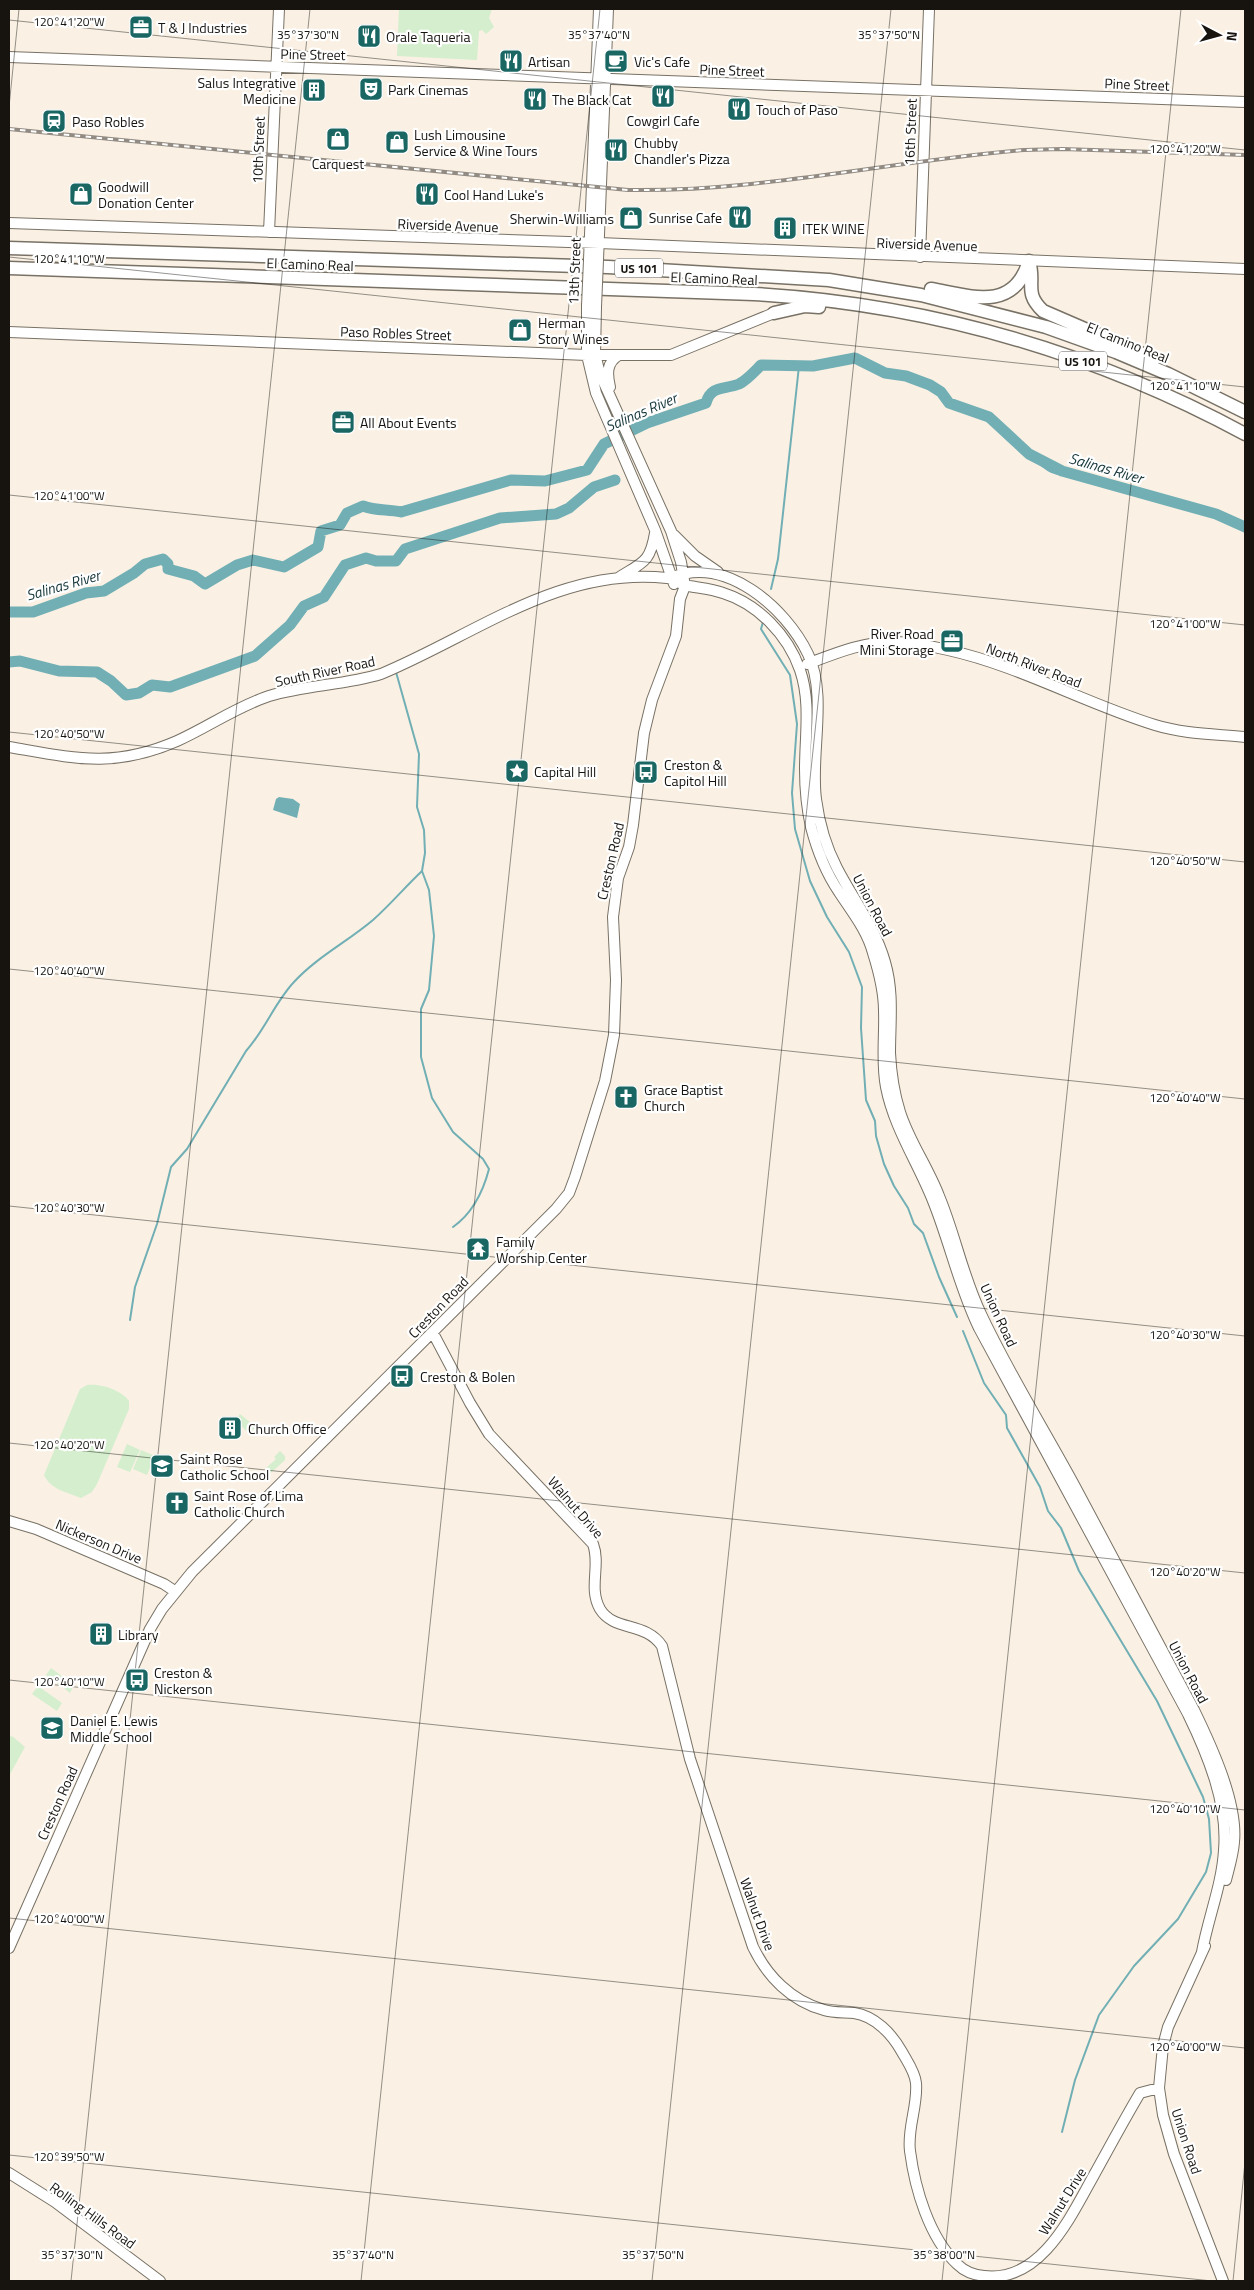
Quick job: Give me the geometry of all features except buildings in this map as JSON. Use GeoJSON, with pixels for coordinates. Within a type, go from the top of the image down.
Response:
{"type":"FeatureCollection","features":[{"type":"Feature","properties":{"kind":"highway","name":"El Camino Real"},"geometry":{"type":"LineString","coordinates":[[9,248],[608,266],[829,280],[921,295],[1046,327],[1116,352],[1168,374],[1245,412]]}},
{"type":"Feature","properties":{"kind":"highway"},"geometry":{"type":"LineString","coordinates":[[829,280],[859,278],[961,294],[996,296],[1011,292],[1017,286],[1029,261]]}},
{"type":"Feature","properties":{"kind":"highway"},"geometry":{"type":"LineString","coordinates":[[1029,261],[1032,272],[1030,287],[1032,301],[1043,311],[1130,348],[1245,407]]}},
{"type":"Feature","properties":{"kind":"highway","name":"El Camino Real"},"geometry":{"type":"LineString","coordinates":[[9,268],[754,294],[816,299],[912,313],[1002,334],[1066,354],[1172,397],[1245,434]]}},
{"type":"Feature","properties":{"kind":"highway"},"geometry":{"type":"LineString","coordinates":[[774,313],[805,306],[886,314],[912,313]]}},
{"type":"Feature","properties":{"kind":"main road","name":"10th Street"},"geometry":{"type":"LineString","coordinates":[[269,232],[279,9]]}},
{"type":"Feature","properties":{"kind":"main road","name":"13th Street"},"geometry":{"type":"LineString","coordinates":[[599,9],[601,78]]}},
{"type":"Feature","properties":{"kind":"main road","name":"13th Street"},"geometry":{"type":"LineString","coordinates":[[608,9],[601,78],[591,307],[591,355],[668,563],[671,578]]}},
{"type":"Feature","properties":{"kind":"main road","name":"16th Street"},"geometry":{"type":"LineString","coordinates":[[920,257],[929,9]]}},
{"type":"Feature","properties":{"kind":"main road","name":"Pine Street"},"geometry":{"type":"LineString","coordinates":[[9,57],[1245,102]]}},
{"type":"Feature","properties":{"kind":"main road","name":"Riverside Avenue"},"geometry":{"type":"LineString","coordinates":[[9,223],[594,243],[1245,269]]}},
{"type":"Feature","properties":{"kind":"main road","name":"Paso Robles Street"},"geometry":{"type":"LineString","coordinates":[[9,332],[591,355],[671,355],[774,313]]}},
{"type":"Feature","properties":{"kind":"main road"},"geometry":{"type":"LineString","coordinates":[[605,392],[608,366],[619,355]]}},
{"type":"Feature","properties":{"kind":"main road","name":"13th Street"},"geometry":{"type":"LineString","coordinates":[[605,392],[669,528]]}},
{"type":"Feature","properties":{"kind":"main road"},"geometry":{"type":"LineString","coordinates":[[669,528],[695,556],[772,607],[799,639],[812,662]]}},
{"type":"Feature","properties":{"kind":"main road","name":"Creston Road"},"geometry":{"type":"LineString","coordinates":[[9,1948],[150,1629],[162,1609],[192,1572],[300,1462],[433,1333],[484,1279],[556,1209],[568,1193],[575,1177],[605,1080],[614,1036],[616,980],[612,929],[614,900],[618,878],[632,832],[644,733],[652,700],[676,636],[680,599],[685,586],[683,573],[669,528]]}},
{"type":"Feature","properties":{"kind":"main road"},"geometry":{"type":"LineString","coordinates":[[618,578],[647,560],[652,552],[655,531]]}},
{"type":"Feature","properties":{"kind":"main road"},"geometry":{"type":"LineString","coordinates":[[671,578],[683,573],[708,572],[730,578]]}},
{"type":"Feature","properties":{"kind":"main road","name":"South River Road"},"geometry":{"type":"LineString","coordinates":[[9,747],[58,756],[98,760],[127,756],[159,748],[246,704],[283,692],[366,679],[381,674],[544,595],[573,585],[618,578],[671,578]]}},
{"type":"Feature","properties":{"kind":"main road"},"geometry":{"type":"LineString","coordinates":[[671,578],[685,586],[723,592],[753,608],[777,631],[799,667]]}},
{"type":"Feature","properties":{"kind":"main road","name":"Creston Road"},"geometry":{"type":"LineString","coordinates":[[671,578],[680,599]]}},
{"type":"Feature","properties":{"kind":"main road","name":"North River Road"},"geometry":{"type":"LineString","coordinates":[[799,667],[836,653],[879,643],[891,642],[928,646],[1005,666],[1156,726],[1196,733],[1245,737]]}},
{"type":"Feature","properties":{"kind":"main road","name":"Union Road"},"geometry":{"type":"LineString","coordinates":[[812,662],[817,695],[814,757],[816,800],[822,829],[836,866],[874,932],[885,961],[892,992],[890,1054],[893,1083],[900,1112],[938,1191],[980,1313],[1194,1710],[1210,1746],[1227,1795],[1234,1841],[1220,1907],[1168,2028],[1163,2046],[1159,2088],[1163,2115],[1174,2154],[1223,2281]]}},
{"type":"Feature","properties":{"kind":"main road","name":"Union Road"},"geometry":{"type":"LineString","coordinates":[[799,667],[806,704],[805,771],[811,827],[830,877],[863,928],[872,949],[880,980],[884,1010],[882,1041],[885,1082],[894,1115],[934,1202],[973,1318],[1188,1714],[1199,1737],[1215,1781],[1224,1820],[1224,1852],[1216,1897],[1202,1952]]}},
{"type":"Feature","properties":{"kind":"main road","name":"Walnut Drive"},"geometry":{"type":"LineString","coordinates":[[433,1333],[470,1403],[489,1434],[593,1544],[595,1560],[594,1587],[601,1611],[620,1624],[655,1636],[662,1646],[698,1784],[752,1947],[766,1970],[778,1984],[807,2004],[824,2010],[868,2017],[881,2026],[908,2062],[916,2084],[910,2130],[912,2162],[920,2197],[933,2229],[948,2256],[967,2272],[992,2277],[1011,2275],[1038,2257],[1066,2225],[1140,2092],[1159,2088]]}},
{"type":"Feature","properties":{"kind":"main road","name":"Nickerson Drive"},"geometry":{"type":"LineString","coordinates":[[9,1521],[30,1527],[164,1584],[176,1592]]}},
{"type":"Feature","properties":{"kind":"main road","name":"Rolling Hills Road"},"geometry":{"type":"LineString","coordinates":[[9,2173],[55,2202],[160,2281]]}},
{"type":"Feature","properties":{"kind":"green space"},"geometry":{"type":"Polygon","coordinates":[[[399,9],[492,9],[489,18],[494,27],[486,34],[482,30],[479,31],[477,60],[397,56],[399,9]]]}},
{"type":"Feature","properties":{"kind":"green space"},"geometry":{"type":"Polygon","coordinates":[[[87,1385],[98,1385],[116,1391],[129,1401],[129,1409],[97,1484],[92,1492],[81,1498],[55,1487],[44,1475],[80,1389],[87,1385]]]}},
{"type":"Feature","properties":{"kind":"green space"},"geometry":{"type":"Polygon","coordinates":[[[240,1414],[256,1427],[249,1434],[236,1420],[240,1414]]]}},
{"type":"Feature","properties":{"kind":"green space"},"geometry":{"type":"Polygon","coordinates":[[[127,1444],[140,1450],[130,1472],[117,1467],[127,1444]]]}},
{"type":"Feature","properties":{"kind":"green space"},"geometry":{"type":"Polygon","coordinates":[[[141,1450],[155,1456],[147,1475],[133,1469],[141,1450]]]}},
{"type":"Feature","properties":{"kind":"green space"},"geometry":{"type":"Polygon","coordinates":[[[280,1451],[285,1456],[285,1460],[264,1479],[258,1473],[262,1475],[267,1470],[266,1468],[276,1459],[274,1457],[280,1451]]]}},
{"type":"Feature","properties":{"kind":"green space"},"geometry":{"type":"Polygon","coordinates":[[[51,1668],[74,1685],[70,1693],[46,1675],[51,1668]]]}},
{"type":"Feature","properties":{"kind":"green space"},"geometry":{"type":"Polygon","coordinates":[[[38,1686],[62,1703],[57,1711],[32,1694],[38,1686]]]}},
{"type":"Feature","properties":{"kind":"green space"},"geometry":{"type":"Polygon","coordinates":[[[12,1736],[25,1747],[9,1776],[9,1737],[12,1736]]]}},
{"type":"Feature","properties":{"kind":"water"},"geometry":{"type":"Polygon","coordinates":[[[1029,454],[1049,460],[1057,466],[1062,475],[1048,471],[1029,454]]]}},
{"type":"Feature","properties":{"kind":"water"},"geometry":{"type":"Polygon","coordinates":[[[279,797],[293,799],[300,804],[297,818],[273,810],[276,799],[279,797]]]}},
{"type":"Feature","properties":{"kind":"waterway","name":"Salinas River"},"geometry":{"type":"LineString","coordinates":[[9,612],[33,612],[86,593],[104,591],[145,564],[163,559],[168,564],[168,569],[194,576],[205,584],[237,565],[253,560],[284,567],[318,547],[321,531],[340,525],[347,513],[363,506],[401,512],[511,480],[545,481],[587,470],[604,444],[647,423],[706,403],[711,393],[739,384],[761,365],[813,366],[855,358],[885,373],[906,376],[930,385],[941,392],[949,403],[989,417],[1029,454],[1062,471],[1216,514],[1245,527]]}},
{"type":"Feature","properties":{"kind":"waterway"},"geometry":{"type":"LineString","coordinates":[[771,589],[778,559],[799,366]]}},
{"type":"Feature","properties":{"kind":"waterway","name":"Salinas River"},"geometry":{"type":"LineString","coordinates":[[9,662],[20,661],[59,671],[97,672],[111,681],[126,695],[139,693],[152,685],[170,687],[255,656],[290,625],[304,606],[324,597],[345,565],[366,558],[376,561],[396,561],[405,549],[500,518],[556,514],[569,508],[594,487],[615,480]]}},
{"type":"Feature","properties":{"kind":"waterway"},"geometry":{"type":"LineString","coordinates":[[763,622],[761,629],[790,675],[797,724],[792,793],[795,829],[810,881],[827,917],[849,952],[862,987],[861,1028],[866,1100],[875,1121],[876,1136],[884,1164],[894,1186],[908,1208],[914,1224],[923,1233],[939,1277],[957,1317]]}},
{"type":"Feature","properties":{"kind":"waterway"},"geometry":{"type":"LineString","coordinates":[[396,672],[419,754],[417,807],[424,830],[425,853],[422,871],[429,890],[434,936],[429,990],[421,1009],[421,1057],[432,1098],[453,1132],[483,1159],[489,1169],[484,1186],[472,1209],[453,1227]]}},
{"type":"Feature","properties":{"kind":"waterway"},"geometry":{"type":"LineString","coordinates":[[130,1320],[135,1287],[157,1224],[171,1167],[187,1149],[246,1051],[281,998],[294,982],[322,957],[373,920],[422,871]]}},
{"type":"Feature","properties":{"kind":"waterway"},"geometry":{"type":"LineString","coordinates":[[963,1331],[984,1383],[1006,1415],[1007,1428],[1040,1487],[1048,1511],[1061,1528],[1079,1571],[1157,1701],[1203,1797],[1209,1819],[1211,1853],[1206,1872],[1178,1919],[1134,1966],[1099,2015],[1075,2080],[1062,2132]]}},
{"type":"Feature","properties":{"kind":"railway"},"geometry":{"type":"LineString","coordinates":[[9,129],[628,190],[678,189],[777,181],[1024,150],[1062,149],[1245,155]]}},
{"type":"Feature","properties":{"kind":"place","name":"T & J Industries"},"geometry":{"type":"Point","coordinates":[141,27]}},
{"type":"Feature","properties":{"kind":"place","name":"Orale Taqueria"},"geometry":{"type":"Point","coordinates":[369,36]}},
{"type":"Feature","properties":{"kind":"place","name":"Artisan"},"geometry":{"type":"Point","coordinates":[511,61]}},
{"type":"Feature","properties":{"kind":"place","name":"Vic's Cafe"},"geometry":{"type":"Point","coordinates":[616,61]}},
{"type":"Feature","properties":{"kind":"place","name":"Park Cinemas"},"geometry":{"type":"Point","coordinates":[371,89]}},
{"type":"Feature","properties":{"kind":"place","name":"Salus Integrative Medicine"},"geometry":{"type":"Point","coordinates":[314,90]}},
{"type":"Feature","properties":{"kind":"place","name":"Cowgirl Cafe"},"geometry":{"type":"Point","coordinates":[663,96]}},
{"type":"Feature","properties":{"kind":"place","name":"The Black Cat"},"geometry":{"type":"Point","coordinates":[535,99]}},
{"type":"Feature","properties":{"kind":"place","name":"Touch of Paso"},"geometry":{"type":"Point","coordinates":[739,109]}},
{"type":"Feature","properties":{"kind":"place","name":"Paso Robles"},"geometry":{"type":"Point","coordinates":[54,121]}},
{"type":"Feature","properties":{"kind":"place","name":"Carquest"},"geometry":{"type":"Point","coordinates":[338,139]}},
{"type":"Feature","properties":{"kind":"place","name":"Lush Limousine Service & Wine Tours"},"geometry":{"type":"Point","coordinates":[397,142]}},
{"type":"Feature","properties":{"kind":"place","name":"Chubby Chandler's Pizza"},"geometry":{"type":"Point","coordinates":[616,150]}},
{"type":"Feature","properties":{"kind":"place","name":"Goodwill Donation Center"},"geometry":{"type":"Point","coordinates":[81,194]}},
{"type":"Feature","properties":{"kind":"place","name":"Cool Hand Luke's"},"geometry":{"type":"Point","coordinates":[427,194]}},
{"type":"Feature","properties":{"kind":"place","name":"Sunrise Cafe"},"geometry":{"type":"Point","coordinates":[740,217]}},
{"type":"Feature","properties":{"kind":"place","name":"Sherwin-Williams"},"geometry":{"type":"Point","coordinates":[631,218]}},
{"type":"Feature","properties":{"kind":"place","name":"ITEK WINE"},"geometry":{"type":"Point","coordinates":[785,228]}},
{"type":"Feature","properties":{"kind":"place","name":"Herman Story Wines"},"geometry":{"type":"Point","coordinates":[520,330]}},
{"type":"Feature","properties":{"kind":"place","name":"All About Events"},"geometry":{"type":"Point","coordinates":[343,422]}},
{"type":"Feature","properties":{"kind":"place","name":"River Road Mini Storage"},"geometry":{"type":"Point","coordinates":[952,641]}},
{"type":"Feature","properties":{"kind":"place","name":"Capital Hill"},"geometry":{"type":"Point","coordinates":[517,771]}},
{"type":"Feature","properties":{"kind":"place","name":"Creston & Capitol Hill"},"geometry":{"type":"Point","coordinates":[646,772]}},
{"type":"Feature","properties":{"kind":"place","name":"Grace Baptist Church"},"geometry":{"type":"Point","coordinates":[626,1097]}},
{"type":"Feature","properties":{"kind":"place","name":"Family Worship Center"},"geometry":{"type":"Point","coordinates":[478,1249]}},
{"type":"Feature","properties":{"kind":"place","name":"Creston & Bolen"},"geometry":{"type":"Point","coordinates":[402,1376]}},
{"type":"Feature","properties":{"kind":"place","name":"Church Office"},"geometry":{"type":"Point","coordinates":[230,1428]}},
{"type":"Feature","properties":{"kind":"place","name":"Saint Rose Catholic School"},"geometry":{"type":"Point","coordinates":[162,1466]}},
{"type":"Feature","properties":{"kind":"place","name":"Saint Rose of Lima Catholic Church"},"geometry":{"type":"Point","coordinates":[177,1503]}},
{"type":"Feature","properties":{"kind":"place","name":"Library"},"geometry":{"type":"Point","coordinates":[101,1634]}},
{"type":"Feature","properties":{"kind":"place","name":"Creston & Nickerson"},"geometry":{"type":"Point","coordinates":[137,1680]}},
{"type":"Feature","properties":{"kind":"place","name":"Daniel E. Lewis Middle School"},"geometry":{"type":"Point","coordinates":[52,1728]}}]}
